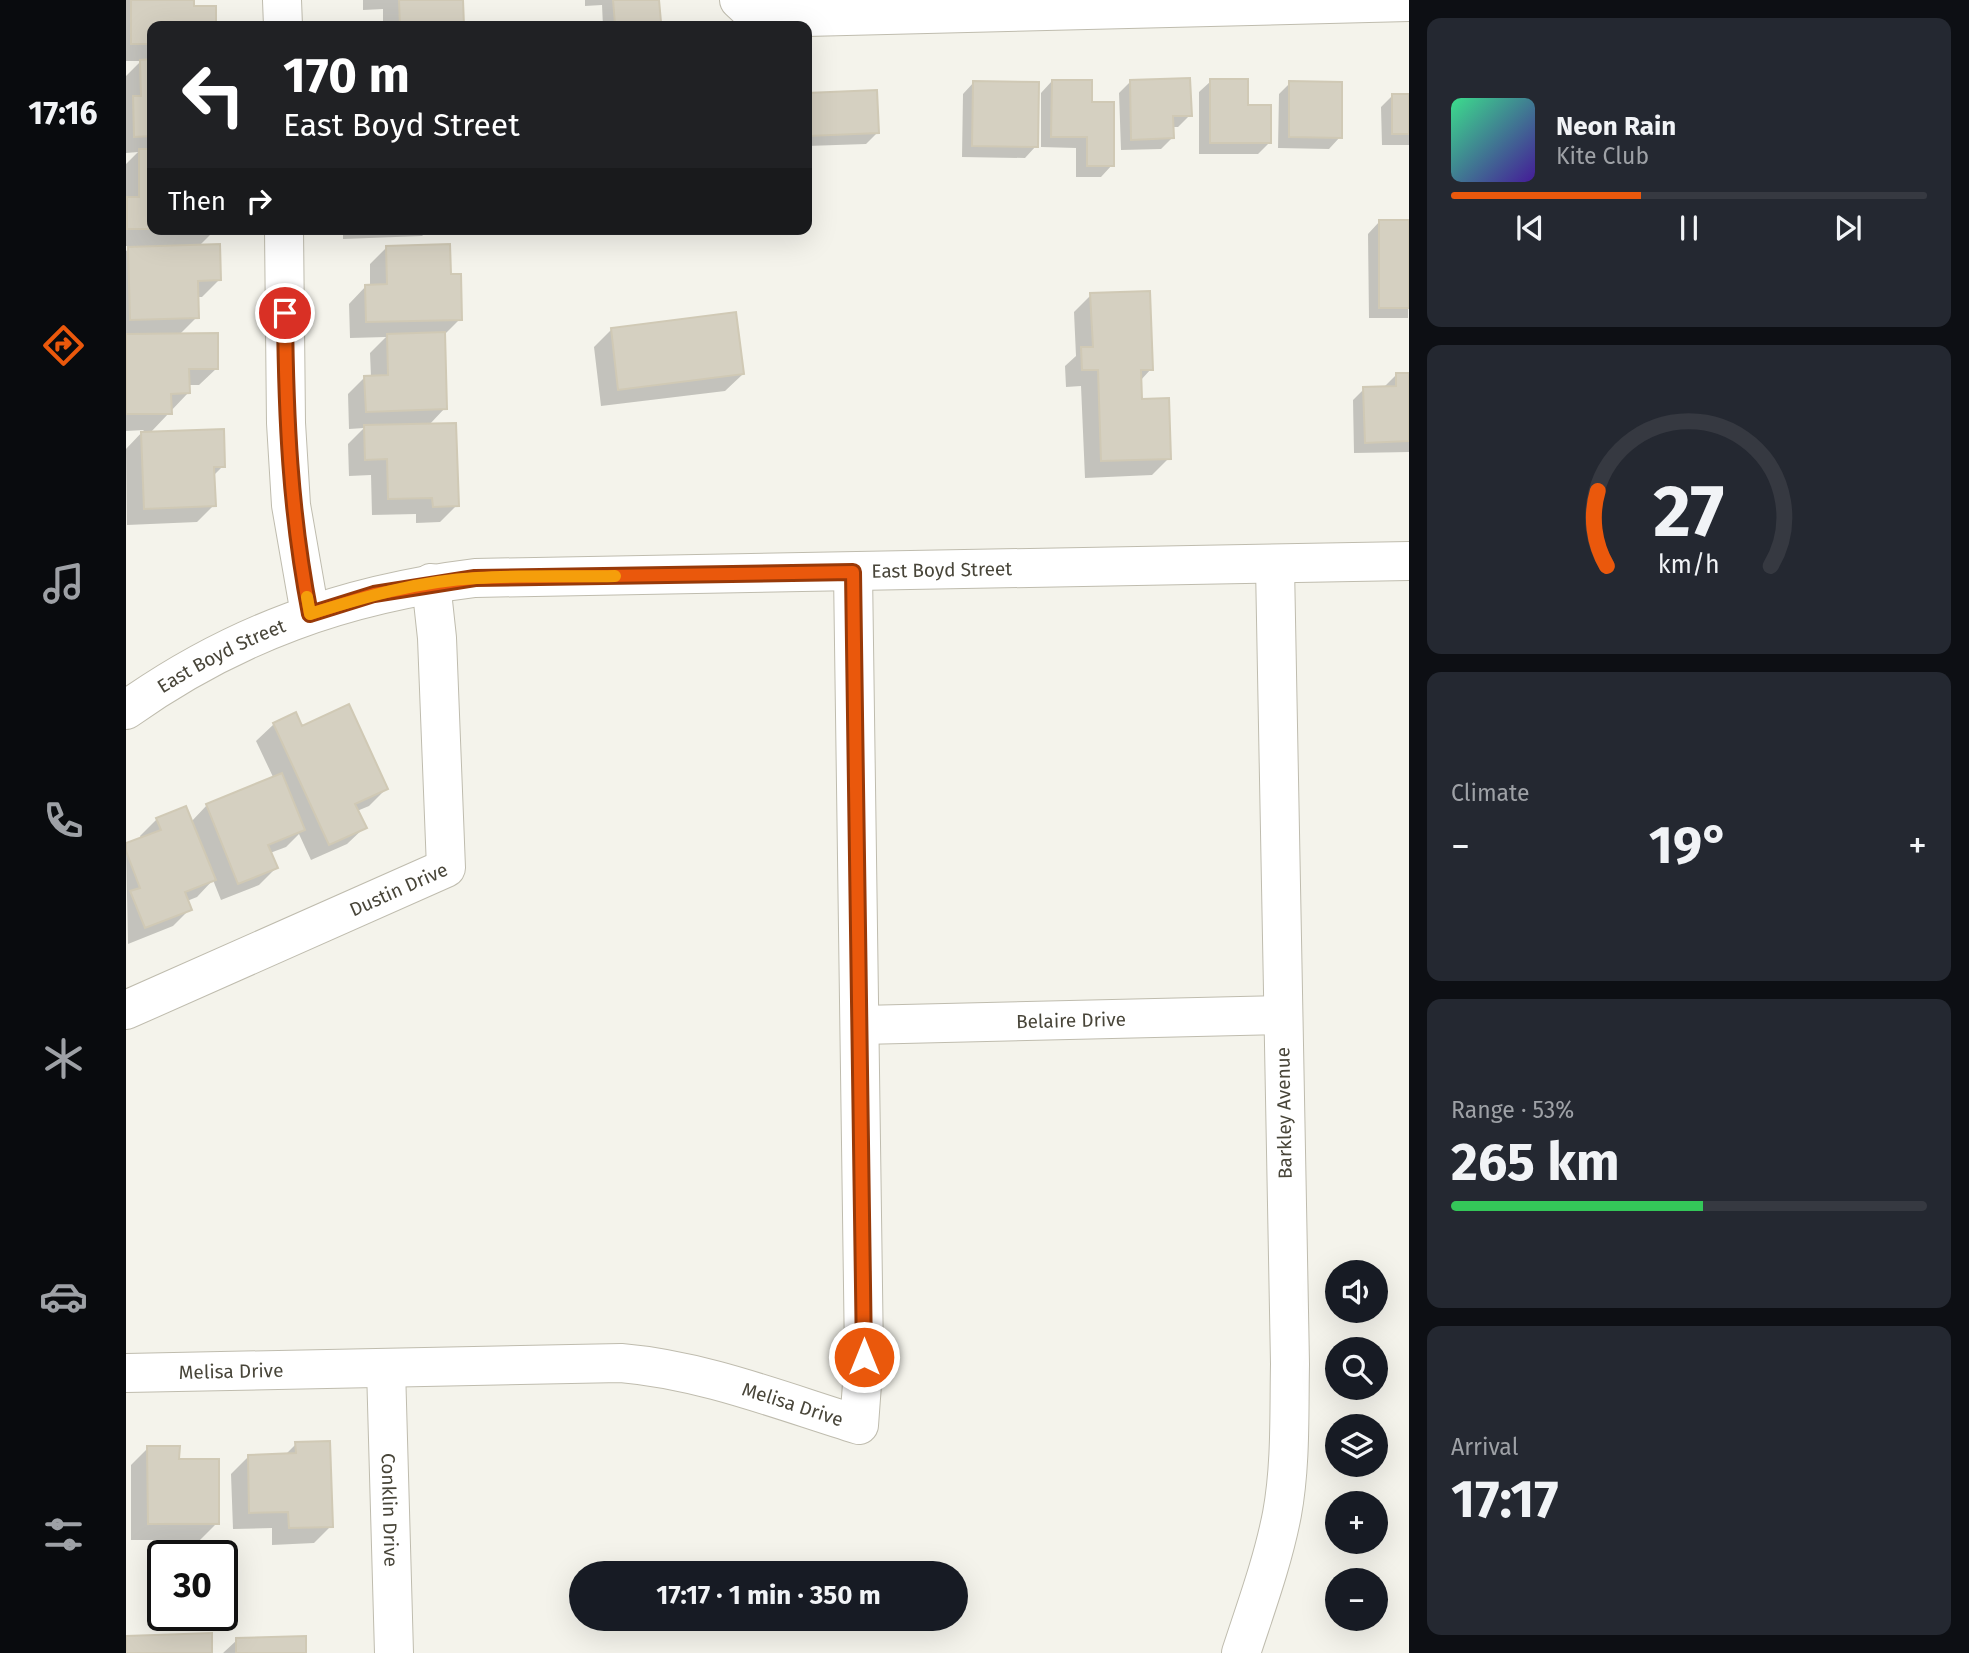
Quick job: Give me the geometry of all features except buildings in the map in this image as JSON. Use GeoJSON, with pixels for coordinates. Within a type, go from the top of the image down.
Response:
{"type":"FeatureCollection","features":[{"type":"Feature","properties":{"kind":"street"},"geometry":{"type":"LineString","coordinates":[[282,0],[283,21]]}},
{"type":"Feature","properties":{"kind":"street"},"geometry":{"type":"LineString","coordinates":[[739,0],[755,15],[766,18],[1409,2]]}},
{"type":"Feature","properties":{"kind":"street"},"geometry":{"type":"LineString","coordinates":[[284,235],[287,437],[295,533],[310,614]]}},
{"type":"Feature","properties":{"kind":"street","name":"East Boyd Street"},"geometry":{"type":"LineString","coordinates":[[126,710],[166,682],[214,655],[310,614],[374,594],[430,583],[475,578],[1275,566],[1409,561]]}},
{"type":"Feature","properties":{"kind":"street","name":"Barkley Avenue"},"geometry":{"type":"LineString","coordinates":[[1241,1653],[1271,1559],[1282,1511],[1288,1443],[1290,1363],[1275,566]]}},
{"type":"Feature","properties":{"kind":"street","name":"Melisa Drive"},"geometry":{"type":"LineString","coordinates":[[126,1373],[521,1363],[652,1366],[724,1382],[859,1425],[864,1357],[853,572]]}},
{"type":"Feature","properties":{"kind":"street","name":"Dustin Drive"},"geometry":{"type":"LineString","coordinates":[[126,1010],[446,868],[437,638],[430,583]]}},
{"type":"Feature","properties":{"kind":"street","name":"Belaire Drive"},"geometry":{"type":"LineString","coordinates":[[861,1025],[1282,1015]]}},
{"type":"Feature","properties":{"kind":"street","name":"Conklin Drive"},"geometry":{"type":"LineString","coordinates":[[386,1368],[394,1653]]}},
{"type":"Feature","properties":{"kind":"slow traffic"},"geometry":{"type":"LineString","coordinates":[[307,597],[310,614],[374,594],[430,583],[475,578],[615,576]]}},
{"type":"Feature","properties":{"kind":"route"},"geometry":{"type":"LineString","coordinates":[[285,313],[286,424],[292,505],[310,614],[374,594],[430,583],[475,578],[853,572],[864,1357]]}}]}
